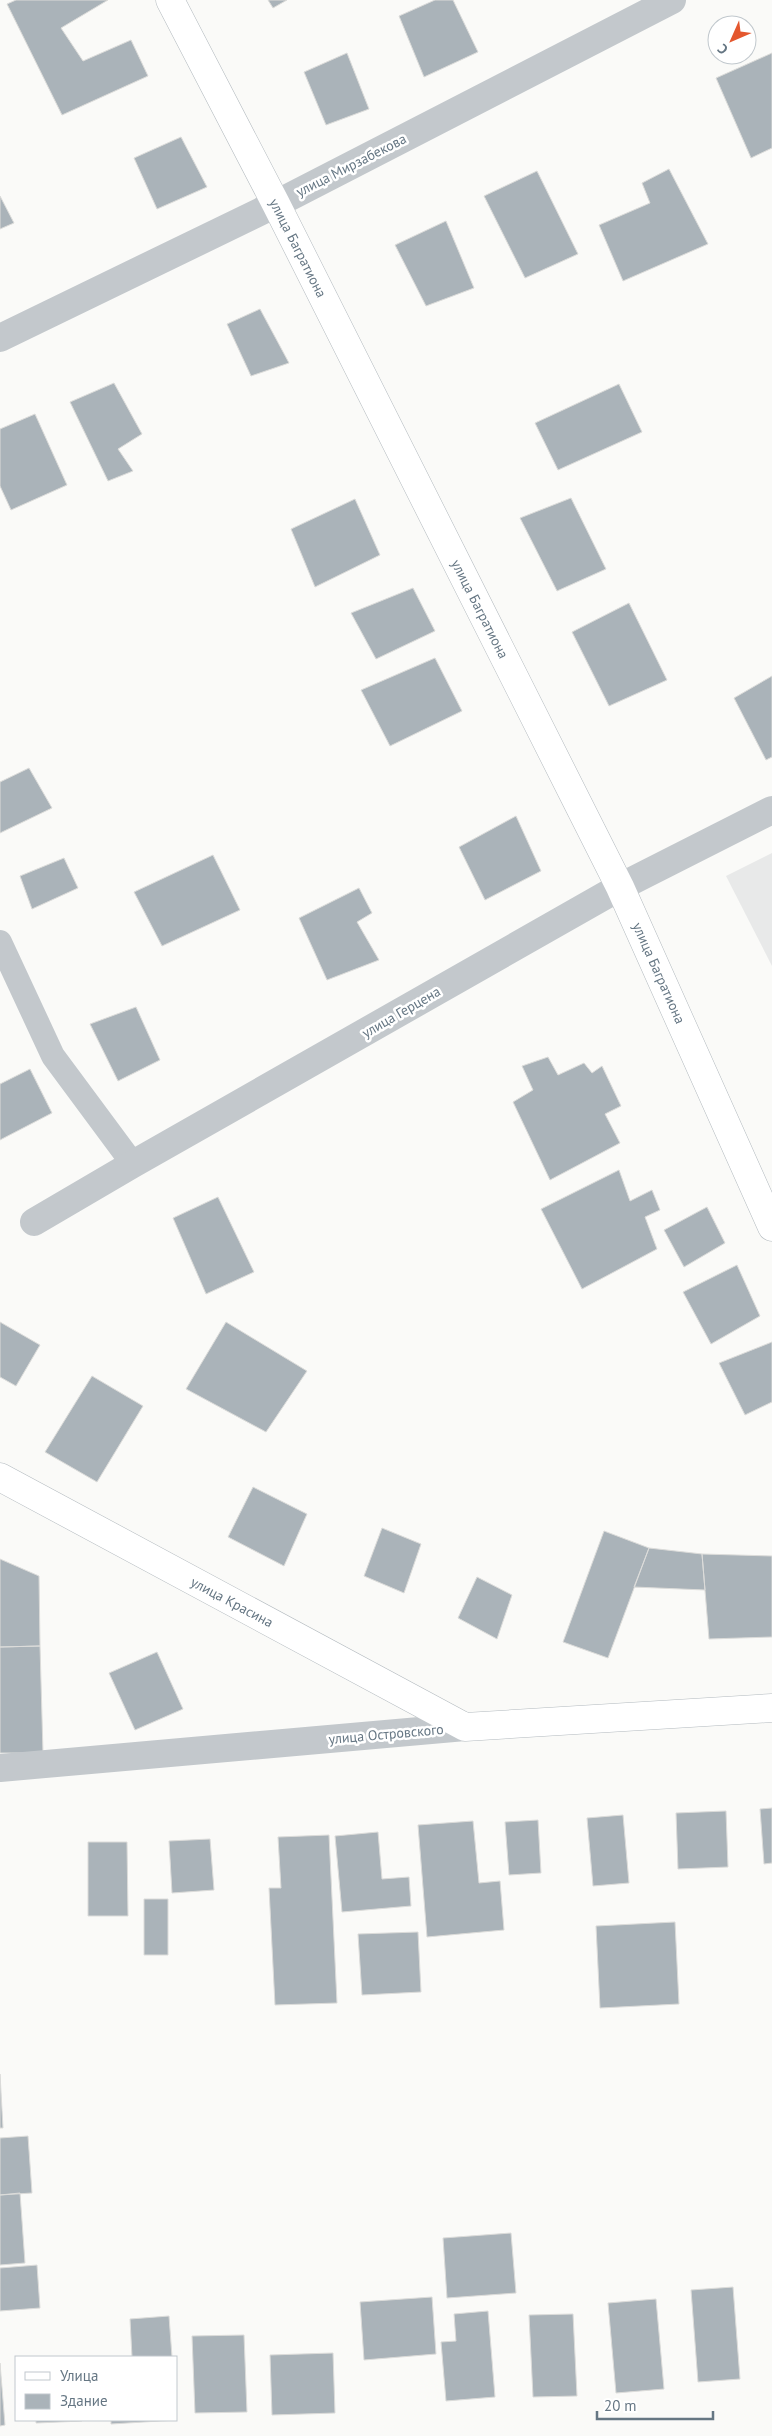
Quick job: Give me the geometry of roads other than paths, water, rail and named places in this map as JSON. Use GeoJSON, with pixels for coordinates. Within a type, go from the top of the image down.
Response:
{"type":"FeatureCollection","features":[{"type":"Feature","properties":{"kind":"main road","name":"улица Багратиона"},"geometry":{"type":"LineString","coordinates":[[170,0],[276,204],[620,888],[772,1227]]}},
{"type":"Feature","properties":{"kind":"main road","name":"улица Красина"},"geometry":{"type":"LineString","coordinates":[[0,1477],[465,1727]]}},
{"type":"Feature","properties":{"kind":"main road","name":"улица Островского"},"geometry":{"type":"LineString","coordinates":[[465,1727],[772,1708]]}},
{"type":"Feature","properties":{"kind":"street","name":"улица Мирзабекова"},"geometry":{"type":"LineString","coordinates":[[0,338],[276,204],[672,0]]}},
{"type":"Feature","properties":{"kind":"street","name":"улица Герцена"},"geometry":{"type":"LineString","coordinates":[[34,1222],[132,1164],[620,888],[772,810]]}},
{"type":"Feature","properties":{"kind":"street","name":"улица Островского"},"geometry":{"type":"LineString","coordinates":[[0,1768],[465,1727]]}},
{"type":"Feature","properties":{"kind":"lane"},"geometry":{"type":"LineString","coordinates":[[0,942],[53,1056],[132,1164]]}}]}
